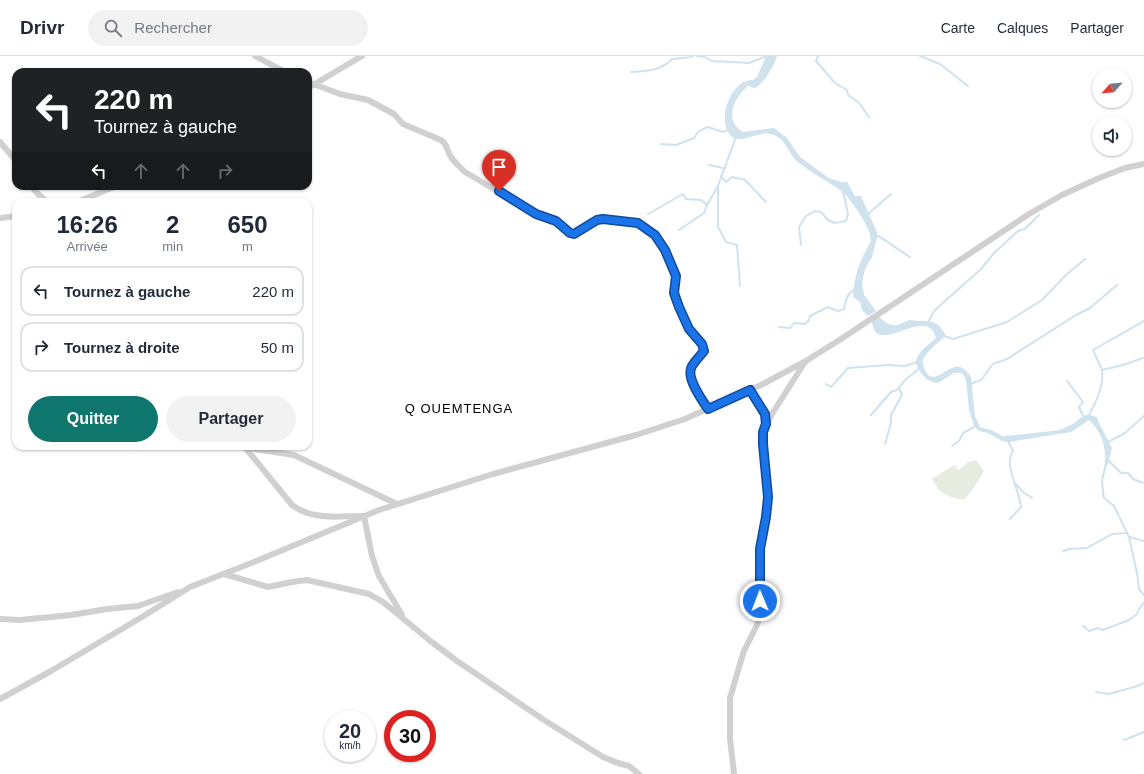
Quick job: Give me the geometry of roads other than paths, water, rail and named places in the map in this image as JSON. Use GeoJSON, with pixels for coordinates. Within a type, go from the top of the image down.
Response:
{"type":"FeatureCollection","features":[{"type":"Feature","properties":{"kind":"street"},"geometry":{"type":"LineString","coordinates":[[255,56],[278,68]]}},
{"type":"Feature","properties":{"kind":"street"},"geometry":{"type":"LineString","coordinates":[[312,86],[362,56]]}},
{"type":"Feature","properties":{"kind":"street"},"geometry":{"type":"LineString","coordinates":[[312,84],[340,94],[368,100],[394,114],[403,124],[441,140],[446,144],[449,155],[465,172],[536,214],[556,221],[570,233],[574,234],[597,220],[603,219],[638,223],[655,235],[665,250],[676,276],[674,293],[679,307],[689,329],[702,344],[704,351],[691,368],[691,378],[708,409]]}},
{"type":"Feature","properties":{"kind":"street"},"geometry":{"type":"LineString","coordinates":[[0,142],[12,156]]}},
{"type":"Feature","properties":{"kind":"street"},"geometry":{"type":"LineString","coordinates":[[0,619],[20,620],[107,608],[138,606],[224,574],[364,516],[397,504],[493,474],[636,435],[684,419],[750,390],[806,361],[1029,214],[1062,195],[1125,168],[1144,164]]}},
{"type":"Feature","properties":{"kind":"street"},"geometry":{"type":"LineString","coordinates":[[34,190],[43,198]]}},
{"type":"Feature","properties":{"kind":"street"},"geometry":{"type":"LineString","coordinates":[[87,198],[106,190]]}},
{"type":"Feature","properties":{"kind":"street"},"geometry":{"type":"LineString","coordinates":[[0,218],[12,216]]}},
{"type":"Feature","properties":{"kind":"street"},"geometry":{"type":"LineString","coordinates":[[734,774],[730,738],[730,698],[742,656],[761,613],[760,549],[768,497],[763,432],[772,414],[806,361]]}},
{"type":"Feature","properties":{"kind":"street"},"geometry":{"type":"LineString","coordinates":[[750,390],[765,414],[766,424]]}},
{"type":"Feature","properties":{"kind":"street"},"geometry":{"type":"LineString","coordinates":[[247,450],[292,505],[299,510],[317,516],[364,516]]}},
{"type":"Feature","properties":{"kind":"street"},"geometry":{"type":"LineString","coordinates":[[261,450],[294,455],[358,484],[397,504]]}},
{"type":"Feature","properties":{"kind":"street"},"geometry":{"type":"LineString","coordinates":[[364,516],[372,556],[379,576],[405,620]]}},
{"type":"Feature","properties":{"kind":"street"},"geometry":{"type":"LineString","coordinates":[[224,574],[268,588],[307,580],[370,594],[383,602],[457,661],[544,720],[603,757],[618,764],[629,766],[638,774]]}},
{"type":"Feature","properties":{"kind":"street"},"geometry":{"type":"LineString","coordinates":[[0,699],[57,668],[190,587]]}},
{"type":"Feature","properties":{"kind":"water"},"geometry":{"type":"Polygon","coordinates":[[[766,56],[777,56],[763,82],[755,88],[748,86],[740,94],[734,104],[732,116],[733,121],[743,132],[774,128],[787,138],[800,157],[829,178],[841,182],[847,182],[855,196],[861,196],[877,232],[872,257],[865,269],[862,283],[864,295],[876,311],[868,316],[862,310],[860,302],[853,297],[858,268],[871,241],[866,225],[851,202],[840,190],[795,160],[784,142],[776,136],[761,134],[735,139],[727,130],[725,112],[732,93],[738,86],[757,77],[766,56]]]}},
{"type":"Feature","properties":{"kind":"water"},"geometry":{"type":"Polygon","coordinates":[[[879,316],[891,325],[897,325],[908,320],[928,321],[935,323],[941,328],[946,336],[931,349],[923,360],[926,372],[930,376],[934,377],[955,367],[960,367],[969,374],[971,377],[975,416],[980,427],[991,430],[1003,436],[1060,430],[1089,414],[1097,417],[1112,448],[1108,464],[1105,467],[1103,444],[1096,428],[1089,420],[1071,432],[1009,442],[1002,441],[988,433],[979,431],[974,426],[969,409],[966,380],[962,373],[954,373],[938,383],[935,383],[925,378],[916,365],[920,352],[936,338],[932,330],[926,326],[919,326],[892,334],[878,334],[874,330],[871,320],[879,316]]]}},
{"type":"Feature","properties":{"kind":"waterway"},"geometry":{"type":"LineString","coordinates":[[631,72],[653,70],[663,66],[672,59],[693,56]]}},
{"type":"Feature","properties":{"kind":"waterway"},"geometry":{"type":"LineString","coordinates":[[697,56],[705,57],[712,61],[749,63],[767,56]]}},
{"type":"Feature","properties":{"kind":"waterway"},"geometry":{"type":"LineString","coordinates":[[818,56],[816,61],[835,83],[847,90],[848,95],[859,103],[869,117]]}},
{"type":"Feature","properties":{"kind":"waterway"},"geometry":{"type":"LineString","coordinates":[[920,56],[940,64],[968,86]]}},
{"type":"Feature","properties":{"kind":"waterway"},"geometry":{"type":"LineString","coordinates":[[661,144],[676,145],[694,138],[698,132],[707,127],[724,132],[729,129]]}},
{"type":"Feature","properties":{"kind":"waterway"},"geometry":{"type":"LineString","coordinates":[[736,137],[718,186],[718,227],[726,242],[737,245],[740,286]]}},
{"type":"Feature","properties":{"kind":"waterway"},"geometry":{"type":"LineString","coordinates":[[709,165],[723,168]]}},
{"type":"Feature","properties":{"kind":"waterway"},"geometry":{"type":"LineString","coordinates":[[721,176],[726,182],[732,177],[745,180],[766,202]]}},
{"type":"Feature","properties":{"kind":"waterway"},"geometry":{"type":"LineString","coordinates":[[648,214],[683,194],[686,199],[701,200],[707,205],[718,186]]}},
{"type":"Feature","properties":{"kind":"waterway"},"geometry":{"type":"LineString","coordinates":[[801,245],[799,227],[806,216],[815,211],[821,212],[828,220],[835,223],[846,221],[848,214],[843,191]]}},
{"type":"Feature","properties":{"kind":"waterway"},"geometry":{"type":"LineString","coordinates":[[867,215],[891,194]]}},
{"type":"Feature","properties":{"kind":"waterway"},"geometry":{"type":"LineString","coordinates":[[679,230],[704,213],[707,205]]}},
{"type":"Feature","properties":{"kind":"waterway"},"geometry":{"type":"LineString","coordinates":[[928,322],[935,310],[981,269],[994,253],[1018,231],[1025,229],[1039,215]]}},
{"type":"Feature","properties":{"kind":"waterway"},"geometry":{"type":"LineString","coordinates":[[876,235],[910,257]]}},
{"type":"Feature","properties":{"kind":"waterway"},"geometry":{"type":"LineString","coordinates":[[944,336],[953,339],[1007,322],[1042,300],[1066,275],[1085,259]]}},
{"type":"Feature","properties":{"kind":"waterway"},"geometry":{"type":"LineString","coordinates":[[970,384],[981,380],[993,364],[1007,359],[1076,315],[1090,308],[1117,285]]}},
{"type":"Feature","properties":{"kind":"waterway"},"geometry":{"type":"LineString","coordinates":[[779,327],[790,328],[794,323],[805,324],[809,320],[810,316],[828,307],[838,311],[844,309],[848,295],[854,290]]}},
{"type":"Feature","properties":{"kind":"waterway"},"geometry":{"type":"LineString","coordinates":[[1102,370],[1093,350],[1144,321]]}},
{"type":"Feature","properties":{"kind":"waterway"},"geometry":{"type":"LineString","coordinates":[[1088,417],[1101,388],[1102,370],[1143,358]]}},
{"type":"Feature","properties":{"kind":"waterway"},"geometry":{"type":"LineString","coordinates":[[826,384],[831,387],[848,368],[888,365],[905,366],[917,362]]}},
{"type":"Feature","properties":{"kind":"waterway"},"geometry":{"type":"LineString","coordinates":[[871,415],[891,392],[897,390],[905,380],[920,368]]}},
{"type":"Feature","properties":{"kind":"waterway"},"geometry":{"type":"LineString","coordinates":[[1067,381],[1083,402],[1079,407],[1084,418]]}},
{"type":"Feature","properties":{"kind":"waterway"},"geometry":{"type":"LineString","coordinates":[[885,444],[891,423],[891,415],[902,395],[899,388]]}},
{"type":"Feature","properties":{"kind":"waterway"},"geometry":{"type":"LineString","coordinates":[[1108,442],[1125,433],[1144,416]]}},
{"type":"Feature","properties":{"kind":"waterway"},"geometry":{"type":"LineString","coordinates":[[952,446],[959,441],[963,433],[976,426]]}},
{"type":"Feature","properties":{"kind":"waterway"},"geometry":{"type":"LineString","coordinates":[[1008,441],[1013,451],[1010,456],[1010,463],[1021,507],[1010,519]]}},
{"type":"Feature","properties":{"kind":"waterway"},"geometry":{"type":"LineString","coordinates":[[1108,460],[1121,473],[1128,473],[1133,479],[1143,483]]}},
{"type":"Feature","properties":{"kind":"waterway"},"geometry":{"type":"LineString","coordinates":[[1106,464],[1102,480],[1104,498],[1114,506],[1129,537],[1139,589],[1144,595]]}},
{"type":"Feature","properties":{"kind":"waterway"},"geometry":{"type":"LineString","coordinates":[[1015,483],[1023,492],[1032,498]]}},
{"type":"Feature","properties":{"kind":"waterway"},"geometry":{"type":"LineString","coordinates":[[1063,551],[1069,549],[1087,548],[1112,534],[1127,533]]}},
{"type":"Feature","properties":{"kind":"waterway"},"geometry":{"type":"LineString","coordinates":[[1130,537],[1144,541]]}},
{"type":"Feature","properties":{"kind":"waterway"},"geometry":{"type":"LineString","coordinates":[[1083,626],[1089,631],[1098,628],[1103,630],[1129,620],[1137,614],[1144,603]]}},
{"type":"Feature","properties":{"kind":"waterway"},"geometry":{"type":"LineString","coordinates":[[1096,692],[1109,694],[1144,683]]}},
{"type":"Feature","properties":{"kind":"waterway"},"geometry":{"type":"LineString","coordinates":[[1124,740],[1144,732]]}},
{"type":"Feature","properties":{"kind":"district","name":"Q OUEMTENGA"},"geometry":{"type":"Point","coordinates":[459,408]}}]}
